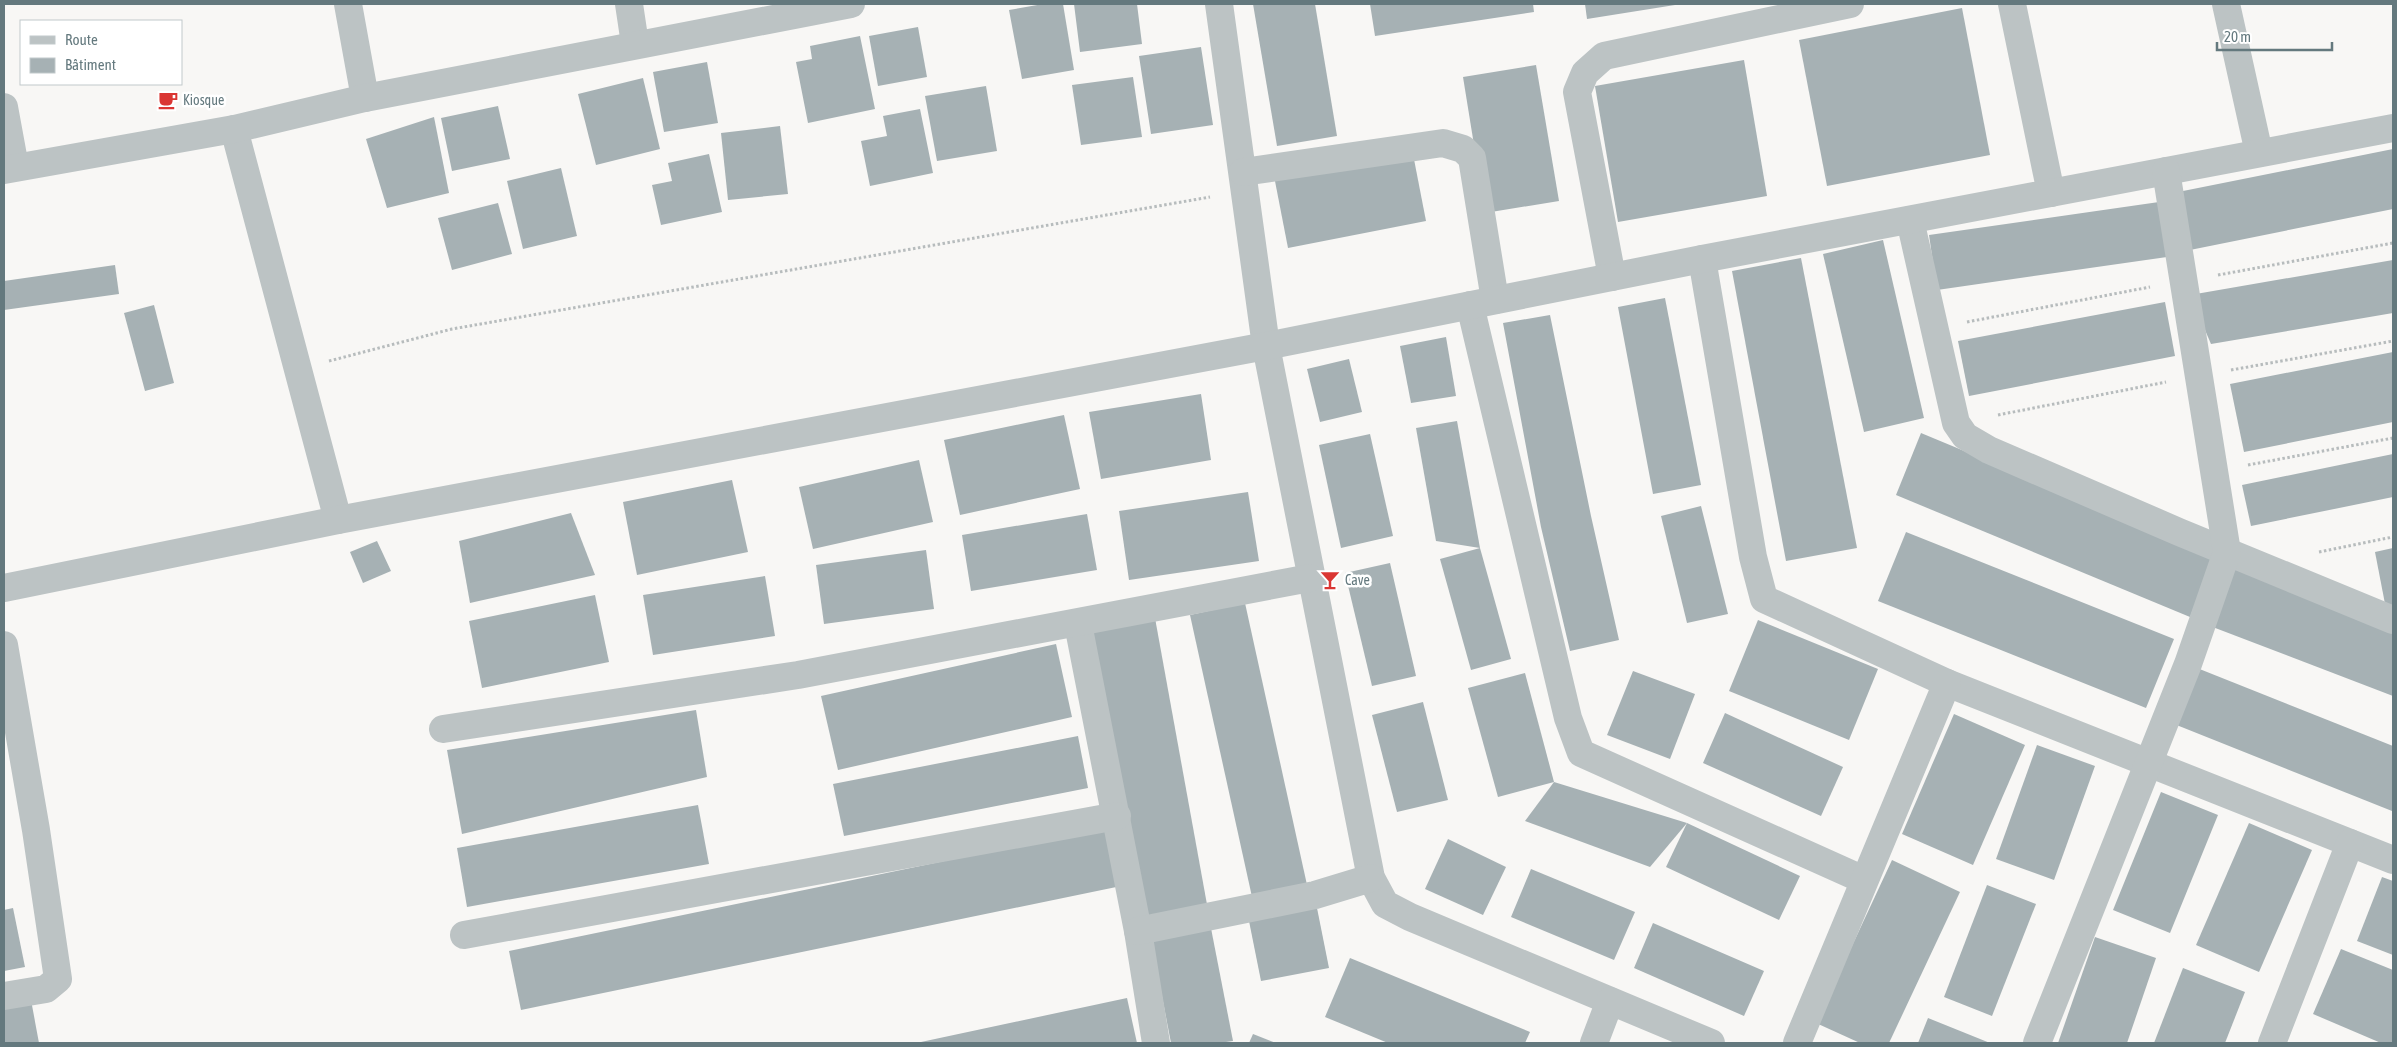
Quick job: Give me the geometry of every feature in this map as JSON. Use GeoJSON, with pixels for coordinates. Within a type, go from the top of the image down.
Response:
{"type":"FeatureCollection","features":[{"type":"Feature","properties":{"kind":"street"},"geometry":{"type":"LineString","coordinates":[[348,4],[365,98]]}},
{"type":"Feature","properties":{"kind":"street"},"geometry":{"type":"LineString","coordinates":[[629,4],[636,44]]}},
{"type":"Feature","properties":{"kind":"street"},"geometry":{"type":"LineString","coordinates":[[4,107],[9,168],[234,129],[365,98],[636,44],[851,4]]}},
{"type":"Feature","properties":{"kind":"street"},"geometry":{"type":"LineString","coordinates":[[1219,4],[1266,346],[1310,578],[1371,878],[1385,904],[1410,917],[1711,1043]]}},
{"type":"Feature","properties":{"kind":"street"},"geometry":{"type":"LineString","coordinates":[[1612,277],[1577,92],[1585,73],[1604,56],[1850,4]]}},
{"type":"Feature","properties":{"kind":"street"},"geometry":{"type":"LineString","coordinates":[[2012,4],[2051,193]]}},
{"type":"Feature","properties":{"kind":"street"},"geometry":{"type":"LineString","coordinates":[[2226,4],[2260,153]]}},
{"type":"Feature","properties":{"kind":"street"},"geometry":{"type":"LineString","coordinates":[[4,588],[338,520],[1266,346],[1612,277],[2393,128]]}},
{"type":"Feature","properties":{"kind":"street"},"geometry":{"type":"LineString","coordinates":[[234,129],[338,520]]}},
{"type":"Feature","properties":{"kind":"street"},"geometry":{"type":"LineString","coordinates":[[1244,181],[1443,143],[1462,149],[1472,158],[1482,303],[1568,718],[1581,753],[1864,880]]}},
{"type":"Feature","properties":{"kind":"street"},"geometry":{"type":"LineString","coordinates":[[2037,1043],[2188,664],[2227,552],[2166,171]]}},
{"type":"Feature","properties":{"kind":"street"},"geometry":{"type":"LineString","coordinates":[[1910,220],[1956,423],[1965,436],[1989,450],[2227,552],[2393,620]]}},
{"type":"Feature","properties":{"kind":"street"},"geometry":{"type":"LineString","coordinates":[[1702,260],[1753,557],[1764,599],[1947,683],[2149,761],[2393,860]]}},
{"type":"Feature","properties":{"kind":"street"},"geometry":{"type":"LineString","coordinates":[[443,729],[798,675],[1078,624],[1310,578]]}},
{"type":"Feature","properties":{"kind":"street"},"geometry":{"type":"LineString","coordinates":[[1078,624],[1117,816],[1156,1043]]}},
{"type":"Feature","properties":{"kind":"street"},"geometry":{"type":"LineString","coordinates":[[4,645],[36,830],[58,979],[46,989],[4,996]]}},
{"type":"Feature","properties":{"kind":"street"},"geometry":{"type":"LineString","coordinates":[[1797,1043],[1947,683]]}},
{"type":"Feature","properties":{"kind":"street"},"geometry":{"type":"LineString","coordinates":[[464,935],[1117,816]]}},
{"type":"Feature","properties":{"kind":"street"},"geometry":{"type":"LineString","coordinates":[[2272,1043],[2350,843]]}},
{"type":"Feature","properties":{"kind":"street"},"geometry":{"type":"LineString","coordinates":[[1138,931],[1306,897],[1371,878]]}},
{"type":"Feature","properties":{"kind":"street"},"geometry":{"type":"LineString","coordinates":[[1594,1043],[1610,1001]]}},
{"type":"Feature","properties":{"kind":"path"},"geometry":{"type":"LineString","coordinates":[[297,369],[452,329],[1244,181]]}},
{"type":"Feature","properties":{"kind":"path"},"geometry":{"type":"LineString","coordinates":[[2213,472],[2393,438]]}},
{"type":"Feature","properties":{"kind":"path"},"geometry":{"type":"LineString","coordinates":[[2316,552],[2393,536]]}},
{"type":"Feature","properties":{"kind":"building"},"geometry":{"type":"Polygon","coordinates":[[[1043,4],[1063,4],[1074,70],[1022,79],[1009,10],[1043,4]]]}},
{"type":"Feature","properties":{"kind":"building"},"geometry":{"type":"Polygon","coordinates":[[[1074,4],[1137,4],[1142,44],[1080,52],[1074,4]]]}},
{"type":"Feature","properties":{"kind":"building"},"geometry":{"type":"Polygon","coordinates":[[[1253,4],[1315,4],[1337,136],[1277,146],[1253,4]]]}},
{"type":"Feature","properties":{"kind":"building"},"geometry":{"type":"Polygon","coordinates":[[[1370,4],[1533,4],[1534,12],[1375,36],[1370,4]]]}},
{"type":"Feature","properties":{"kind":"building"},"geometry":{"type":"Polygon","coordinates":[[[1585,4],[1675,4],[1675,5],[1587,19],[1585,4]]]}},
{"type":"Feature","properties":{"kind":"building"},"geometry":{"type":"Polygon","coordinates":[[[1962,8],[1990,155],[1827,186],[1799,40],[1962,8]]]}},
{"type":"Feature","properties":{"kind":"building"},"geometry":{"type":"Polygon","coordinates":[[[918,27],[927,77],[878,86],[869,36],[918,27]]]}},
{"type":"Feature","properties":{"kind":"building"},"geometry":{"type":"Polygon","coordinates":[[[860,36],[875,109],[808,123],[796,62],[812,59],[810,46],[860,36]]]}},
{"type":"Feature","properties":{"kind":"building"},"geometry":{"type":"Polygon","coordinates":[[[1201,47],[1213,125],[1151,134],[1139,56],[1201,47]]]}},
{"type":"Feature","properties":{"kind":"building"},"geometry":{"type":"Polygon","coordinates":[[[1744,60],[1767,196],[1618,222],[1595,86],[1744,60]]]}},
{"type":"Feature","properties":{"kind":"building"},"geometry":{"type":"Polygon","coordinates":[[[707,62],[718,123],[664,132],[653,72],[707,62]]]}},
{"type":"Feature","properties":{"kind":"building"},"geometry":{"type":"Polygon","coordinates":[[[1536,65],[1559,201],[1485,213],[1463,77],[1536,65]]]}},
{"type":"Feature","properties":{"kind":"building"},"geometry":{"type":"Polygon","coordinates":[[[1133,77],[1142,137],[1081,145],[1072,85],[1133,77]]]}},
{"type":"Feature","properties":{"kind":"building"},"geometry":{"type":"Polygon","coordinates":[[[643,78],[660,149],[596,165],[578,94],[643,78]]]}},
{"type":"Feature","properties":{"kind":"building"},"geometry":{"type":"Polygon","coordinates":[[[986,86],[997,151],[937,161],[925,96],[986,86]]]}},
{"type":"Feature","properties":{"kind":"building"},"geometry":{"type":"Polygon","coordinates":[[[498,106],[510,159],[452,171],[441,118],[498,106]]]}},
{"type":"Feature","properties":{"kind":"building"},"geometry":{"type":"Polygon","coordinates":[[[920,109],[933,173],[870,186],[861,141],[887,136],[883,116],[920,109]]]}},
{"type":"Feature","properties":{"kind":"building"},"geometry":{"type":"Polygon","coordinates":[[[434,117],[449,193],[387,208],[366,139],[434,117]]]}},
{"type":"Feature","properties":{"kind":"building"},"geometry":{"type":"Polygon","coordinates":[[[780,126],[788,194],[728,200],[721,133],[780,126]]]}},
{"type":"Feature","properties":{"kind":"building"},"geometry":{"type":"Polygon","coordinates":[[[1412,149],[1426,221],[1288,248],[1274,176],[1412,149]]]}},
{"type":"Feature","properties":{"kind":"building"},"geometry":{"type":"Polygon","coordinates":[[[2393,149],[2393,209],[2190,250],[2178,192],[2393,149]]]}},
{"type":"Feature","properties":{"kind":"building"},"geometry":{"type":"Polygon","coordinates":[[[709,154],[722,212],[661,225],[652,185],[672,181],[668,163],[709,154]]]}},
{"type":"Feature","properties":{"kind":"building"},"geometry":{"type":"Polygon","coordinates":[[[561,168],[577,236],[523,249],[507,181],[561,168]]]}},
{"type":"Feature","properties":{"kind":"building"},"geometry":{"type":"Polygon","coordinates":[[[2159,202],[2167,257],[1937,290],[1929,235],[2159,202]]]}},
{"type":"Feature","properties":{"kind":"building"},"geometry":{"type":"Polygon","coordinates":[[[498,203],[512,254],[452,270],[438,218],[498,203]]]}},
{"type":"Feature","properties":{"kind":"building"},"geometry":{"type":"Polygon","coordinates":[[[1883,240],[1924,418],[1864,432],[1823,254],[1883,240]]]}},
{"type":"Feature","properties":{"kind":"building"},"geometry":{"type":"Polygon","coordinates":[[[1801,258],[1857,548],[1786,561],[1732,271],[1801,258]]]}},
{"type":"Feature","properties":{"kind":"building"},"geometry":{"type":"Polygon","coordinates":[[[2393,260],[2393,313],[2211,344],[2190,295],[2393,260]]]}},
{"type":"Feature","properties":{"kind":"building"},"geometry":{"type":"Polygon","coordinates":[[[115,265],[119,294],[4,310],[4,281],[115,265]]]}},
{"type":"Feature","properties":{"kind":"building"},"geometry":{"type":"Polygon","coordinates":[[[1665,298],[1701,485],[1653,494],[1618,307],[1665,298]]]}},
{"type":"Feature","properties":{"kind":"building"},"geometry":{"type":"Polygon","coordinates":[[[2165,302],[2175,356],[1969,396],[1958,341],[2165,302]]]}},
{"type":"Feature","properties":{"kind":"building"},"geometry":{"type":"Polygon","coordinates":[[[154,305],[174,383],[145,391],[124,313],[154,305]]]}},
{"type":"Feature","properties":{"kind":"building"},"geometry":{"type":"Polygon","coordinates":[[[1550,315],[1591,516],[1619,640],[1570,651],[1541,527],[1503,323],[1550,315]]]}},
{"type":"Feature","properties":{"kind":"building"},"geometry":{"type":"Polygon","coordinates":[[[1446,337],[1456,396],[1411,403],[1400,346],[1446,337]]]}},
{"type":"Feature","properties":{"kind":"building"},"geometry":{"type":"Polygon","coordinates":[[[2393,352],[2393,422],[2244,452],[2230,384],[2393,352]]]}},
{"type":"Feature","properties":{"kind":"building"},"geometry":{"type":"Polygon","coordinates":[[[1349,359],[1362,412],[1320,422],[1307,369],[1349,359]]]}},
{"type":"Feature","properties":{"kind":"building"},"geometry":{"type":"Polygon","coordinates":[[[1201,394],[1211,460],[1101,479],[1089,412],[1201,394]]]}},
{"type":"Feature","properties":{"kind":"building"},"geometry":{"type":"Polygon","coordinates":[[[1064,415],[1080,489],[960,515],[944,440],[1064,415]]]}},
{"type":"Feature","properties":{"kind":"building"},"geometry":{"type":"Polygon","coordinates":[[[1457,421],[1480,548],[1436,541],[1416,428],[1457,421]]]}},
{"type":"Feature","properties":{"kind":"building"},"geometry":{"type":"Polygon","coordinates":[[[1921,433],[2215,555],[2190,617],[1896,495],[1921,433]]]}},
{"type":"Feature","properties":{"kind":"building"},"geometry":{"type":"Polygon","coordinates":[[[1370,434],[1393,536],[1341,548],[1319,445],[1370,434]]]}},
{"type":"Feature","properties":{"kind":"building"},"geometry":{"type":"Polygon","coordinates":[[[2393,454],[2393,497],[2251,526],[2242,485],[2393,454]]]}},
{"type":"Feature","properties":{"kind":"building"},"geometry":{"type":"Polygon","coordinates":[[[919,460],[933,522],[813,549],[799,487],[919,460]]]}},
{"type":"Feature","properties":{"kind":"building"},"geometry":{"type":"Polygon","coordinates":[[[732,480],[748,552],[637,575],[623,502],[732,480]]]}},
{"type":"Feature","properties":{"kind":"building"},"geometry":{"type":"Polygon","coordinates":[[[1248,492],[1259,561],[1129,580],[1119,511],[1248,492]]]}},
{"type":"Feature","properties":{"kind":"building"},"geometry":{"type":"Polygon","coordinates":[[[1701,506],[1728,614],[1687,623],[1661,516],[1701,506]]]}},
{"type":"Feature","properties":{"kind":"building"},"geometry":{"type":"Polygon","coordinates":[[[571,513],[595,575],[470,603],[459,541],[571,513]]]}},
{"type":"Feature","properties":{"kind":"building"},"geometry":{"type":"Polygon","coordinates":[[[1087,514],[1097,570],[971,591],[962,535],[1087,514]]]}},
{"type":"Feature","properties":{"kind":"building"},"geometry":{"type":"Polygon","coordinates":[[[1906,532],[2174,639],[2146,708],[1878,601],[1906,532]]]}},
{"type":"Feature","properties":{"kind":"building"},"geometry":{"type":"Polygon","coordinates":[[[377,541],[391,571],[363,583],[350,552],[377,541]]]}},
{"type":"Feature","properties":{"kind":"building"},"geometry":{"type":"Polygon","coordinates":[[[1480,548],[1511,659],[1471,670],[1440,559],[1480,548]]]}},
{"type":"Feature","properties":{"kind":"building"},"geometry":{"type":"Polygon","coordinates":[[[2393,548],[2393,607],[2386,609],[2375,552],[2393,548]]]}},
{"type":"Feature","properties":{"kind":"building"},"geometry":{"type":"Polygon","coordinates":[[[926,550],[934,609],[824,624],[816,565],[926,550]]]}},
{"type":"Feature","properties":{"kind":"building"},"geometry":{"type":"Polygon","coordinates":[[[1390,563],[1416,676],[1372,686],[1345,573],[1390,563]]]}},
{"type":"Feature","properties":{"kind":"building"},"geometry":{"type":"Polygon","coordinates":[[[2234,566],[2393,627],[2393,696],[2210,626],[2234,566]]]}},
{"type":"Feature","properties":{"kind":"building"},"geometry":{"type":"Polygon","coordinates":[[[765,576],[775,636],[653,655],[643,595],[765,576]]]}},
{"type":"Feature","properties":{"kind":"building"},"geometry":{"type":"Polygon","coordinates":[[[595,595],[609,662],[482,688],[469,621],[595,595]]]}},
{"type":"Feature","properties":{"kind":"building"},"geometry":{"type":"Polygon","coordinates":[[[1245,603],[1309,894],[1254,906],[1190,615],[1245,603]]]}},
{"type":"Feature","properties":{"kind":"building"},"geometry":{"type":"Polygon","coordinates":[[[1155,618],[1208,910],[1144,922],[1091,630],[1155,618]]]}},
{"type":"Feature","properties":{"kind":"building"},"geometry":{"type":"Polygon","coordinates":[[[1758,620],[1878,669],[1849,740],[1729,691],[1758,620]]]}},
{"type":"Feature","properties":{"kind":"building"},"geometry":{"type":"Polygon","coordinates":[[[1056,644],[1072,717],[838,770],[821,696],[1056,644]]]}},
{"type":"Feature","properties":{"kind":"building"},"geometry":{"type":"Polygon","coordinates":[[[2192,666],[2393,746],[2392,811],[2169,722],[2192,666]]]}},
{"type":"Feature","properties":{"kind":"building"},"geometry":{"type":"Polygon","coordinates":[[[1633,671],[1695,694],[1670,759],[1607,735],[1633,671]]]}},
{"type":"Feature","properties":{"kind":"building"},"geometry":{"type":"Polygon","coordinates":[[[1525,673],[1554,782],[1498,797],[1468,688],[1525,673]]]}},
{"type":"Feature","properties":{"kind":"building"},"geometry":{"type":"Polygon","coordinates":[[[1423,702],[1448,800],[1397,812],[1372,715],[1423,702]]]}},
{"type":"Feature","properties":{"kind":"building"},"geometry":{"type":"Polygon","coordinates":[[[696,710],[707,777],[462,834],[447,750],[696,710]]]}},
{"type":"Feature","properties":{"kind":"building"},"geometry":{"type":"Polygon","coordinates":[[[1725,713],[1843,767],[1821,816],[1703,763],[1725,713]]]}},
{"type":"Feature","properties":{"kind":"building"},"geometry":{"type":"Polygon","coordinates":[[[1954,714],[2025,745],[1973,865],[1902,834],[1954,714]]]}},
{"type":"Feature","properties":{"kind":"building"},"geometry":{"type":"Polygon","coordinates":[[[1078,736],[1088,788],[844,836],[833,784],[1078,736]]]}},
{"type":"Feature","properties":{"kind":"building"},"geometry":{"type":"Polygon","coordinates":[[[2037,745],[2095,766],[2054,880],[1996,859],[2037,745]]]}},
{"type":"Feature","properties":{"kind":"building"},"geometry":{"type":"Polygon","coordinates":[[[1554,782],[1687,823],[1650,867],[1525,821],[1554,782]]]}},
{"type":"Feature","properties":{"kind":"building"},"geometry":{"type":"Polygon","coordinates":[[[2161,792],[2218,815],[2170,933],[2113,910],[2161,792]]]}},
{"type":"Feature","properties":{"kind":"building"},"geometry":{"type":"Polygon","coordinates":[[[698,805],[709,864],[467,907],[457,848],[698,805]]]}},
{"type":"Feature","properties":{"kind":"building"},"geometry":{"type":"Polygon","coordinates":[[[1687,823],[1800,876],[1779,920],[1666,867],[1687,823]]]}},
{"type":"Feature","properties":{"kind":"building"},"geometry":{"type":"Polygon","coordinates":[[[2249,823],[2312,850],[2259,972],[2196,945],[2249,823]]]}},
{"type":"Feature","properties":{"kind":"building"},"geometry":{"type":"Polygon","coordinates":[[[1114,826],[1126,885],[521,1010],[509,951],[1114,826]]]}},
{"type":"Feature","properties":{"kind":"building"},"geometry":{"type":"Polygon","coordinates":[[[1448,839],[1506,867],[1483,915],[1425,889],[1448,839]]]}},
{"type":"Feature","properties":{"kind":"building"},"geometry":{"type":"Polygon","coordinates":[[[1892,860],[1960,892],[1889,1043],[1860,1043],[1816,1023],[1892,860]]]}},
{"type":"Feature","properties":{"kind":"building"},"geometry":{"type":"Polygon","coordinates":[[[1531,869],[1635,912],[1614,960],[1511,917],[1531,869]]]}},
{"type":"Feature","properties":{"kind":"building"},"geometry":{"type":"Polygon","coordinates":[[[2382,877],[2393,881],[2393,955],[2357,941],[2382,877]]]}},
{"type":"Feature","properties":{"kind":"building"},"geometry":{"type":"Polygon","coordinates":[[[1987,885],[2036,904],[1992,1016],[1944,997],[1987,885]]]}},
{"type":"Feature","properties":{"kind":"building"},"geometry":{"type":"Polygon","coordinates":[[[13,908],[25,967],[4,971],[4,910],[13,908]]]}},
{"type":"Feature","properties":{"kind":"building"},"geometry":{"type":"Polygon","coordinates":[[[1317,908],[1329,968],[1261,981],[1249,921],[1317,908]]]}},
{"type":"Feature","properties":{"kind":"building"},"geometry":{"type":"Polygon","coordinates":[[[1209,918],[1233,1041],[1219,1043],[1171,1043],[1149,929],[1209,918]]]}},
{"type":"Feature","properties":{"kind":"building"},"geometry":{"type":"Polygon","coordinates":[[[1653,923],[1764,971],[1744,1016],[1634,968],[1653,923]]]}},
{"type":"Feature","properties":{"kind":"building"},"geometry":{"type":"Polygon","coordinates":[[[2095,937],[2156,958],[2127,1043],[2058,1043],[2095,937]]]}},
{"type":"Feature","properties":{"kind":"building"},"geometry":{"type":"Polygon","coordinates":[[[2341,949],[2393,970],[2393,1043],[2381,1043],[2313,1014],[2341,949]]]}},
{"type":"Feature","properties":{"kind":"building"},"geometry":{"type":"Polygon","coordinates":[[[1350,958],[1530,1032],[1525,1043],[1388,1043],[1325,1017],[1350,958]]]}},
{"type":"Feature","properties":{"kind":"building"},"geometry":{"type":"Polygon","coordinates":[[[2183,968],[2245,992],[2225,1043],[2154,1043],[2183,968]]]}},
{"type":"Feature","properties":{"kind":"building"},"geometry":{"type":"Polygon","coordinates":[[[1127,998],[1137,1043],[921,1043],[921,1042],[1127,998]]]}},
{"type":"Feature","properties":{"kind":"building"},"geometry":{"type":"Polygon","coordinates":[[[31,1000],[39,1043],[4,1043],[4,1005],[31,1000]]]}},
{"type":"Feature","properties":{"kind":"building"},"geometry":{"type":"Polygon","coordinates":[[[1928,1018],[1990,1043],[1918,1043],[1928,1018]]]}},
{"type":"Feature","properties":{"kind":"building"},"geometry":{"type":"Polygon","coordinates":[[[1253,1034],[1276,1043],[1249,1043],[1253,1034]]]}},
{"type":"Feature","properties":{"kind":"place","name":"Kiosque"},"geometry":{"type":"Point","coordinates":[168,100]}},
{"type":"Feature","properties":{"kind":"place","name":"Cave"},"geometry":{"type":"Point","coordinates":[1330,580]}}]}
